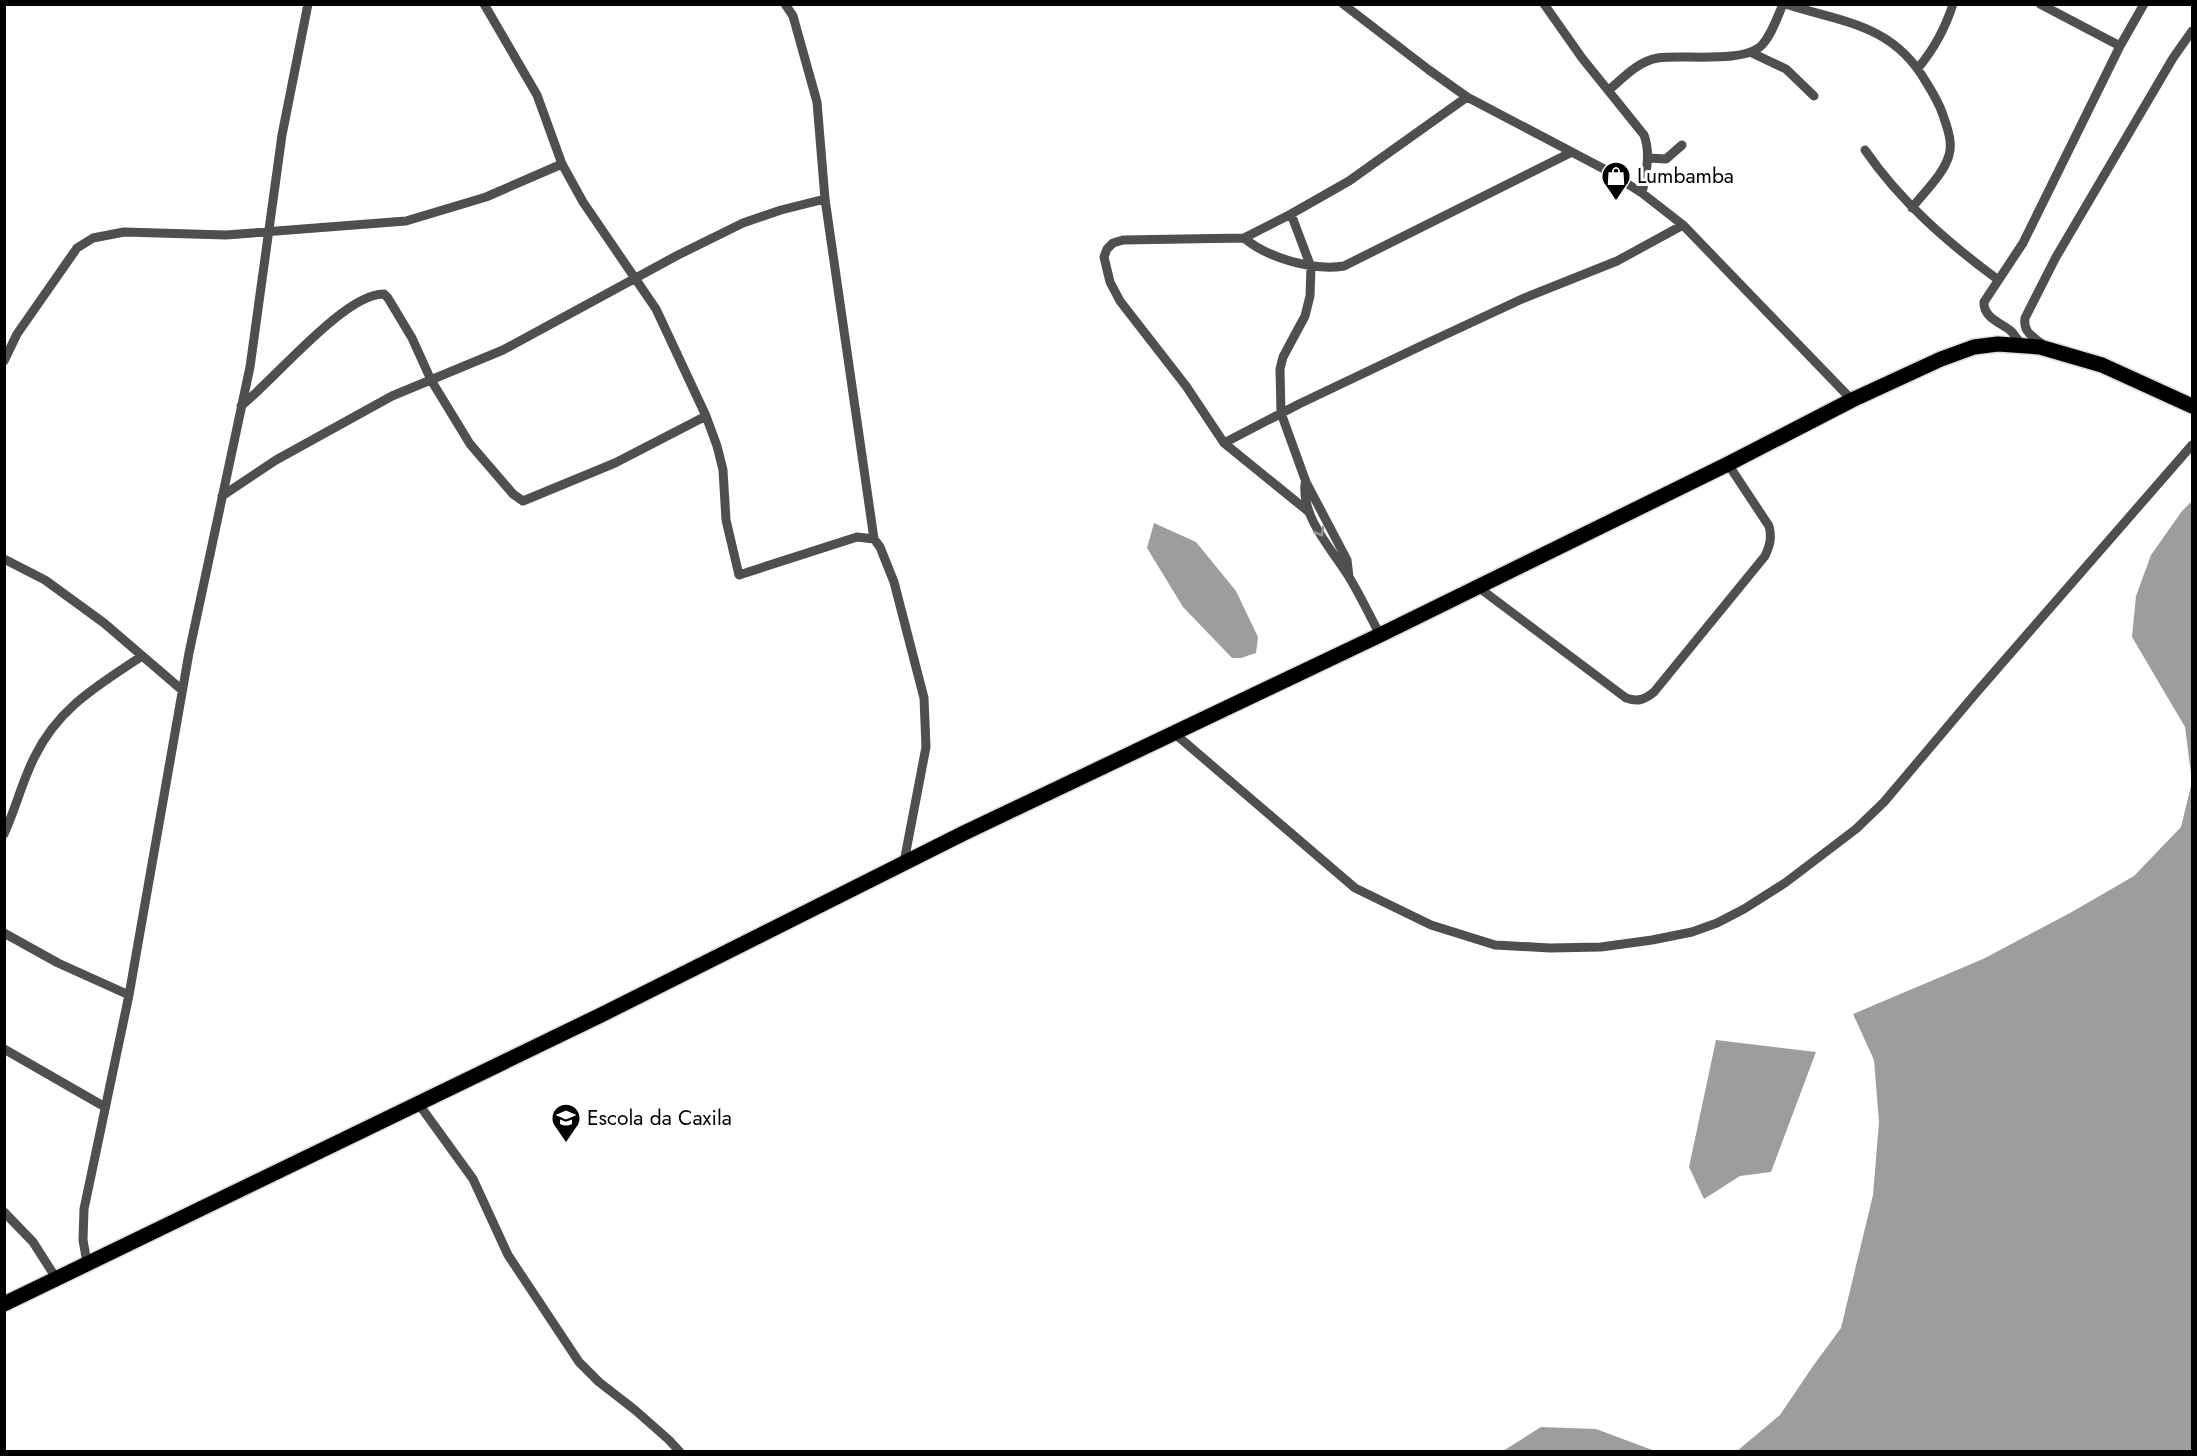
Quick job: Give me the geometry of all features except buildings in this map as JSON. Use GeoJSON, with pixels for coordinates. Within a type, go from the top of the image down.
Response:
{"type":"FeatureCollection","features":[{"type":"Feature","properties":{"kind":"main road"},"geometry":{"type":"LineString","coordinates":[[4,1304],[601,1015],[904,862],[1380,635],[1728,464],[1852,400],[1941,359],[1974,347],[2021,344],[2102,365],[2193,406]]}},
{"type":"Feature","properties":{"kind":"street"},"geometry":{"type":"LineString","coordinates":[[87,1263],[83,1240],[84,1209],[129,995],[182,690],[250,367],[282,135],[308,4]]}},
{"type":"Feature","properties":{"kind":"street"},"geometry":{"type":"LineString","coordinates":[[484,4],[537,95],[562,164],[582,202],[656,309],[706,416],[723,470],[726,520],[739,574],[857,537],[874,539]]}},
{"type":"Feature","properties":{"kind":"street"},"geometry":{"type":"LineString","coordinates":[[785,4],[793,16],[817,102],[825,199],[874,539],[880,547],[894,582],[924,698],[926,747],[904,862]]}},
{"type":"Feature","properties":{"kind":"street"},"geometry":{"type":"LineString","coordinates":[[1343,4],[1467,97],[1572,152],[1642,193],[1683,225],[1852,400]]}},
{"type":"Feature","properties":{"kind":"street"},"geometry":{"type":"LineString","coordinates":[[1544,4],[1644,135],[1648,146],[1648,158],[1642,193]]}},
{"type":"Feature","properties":{"kind":"street"},"geometry":{"type":"LineString","coordinates":[[1609,90],[1636,66],[1657,58],[1713,58],[1750,52],[1760,47],[1770,34],[1784,4],[1848,22],[1883,36],[1918,68],[1940,105],[1950,140],[1950,153],[1939,174],[1912,208]]}},
{"type":"Feature","properties":{"kind":"street"},"geometry":{"type":"LineString","coordinates":[[1918,68],[1946,28],[1953,4]]}},
{"type":"Feature","properties":{"kind":"street"},"geometry":{"type":"LineString","coordinates":[[2040,4],[2120,46]]}},
{"type":"Feature","properties":{"kind":"street"},"geometry":{"type":"LineString","coordinates":[[2021,344],[2012,332],[1986,313],[1983,309],[1984,302],[1997,279],[2023,243],[2120,46],[2144,4]]}},
{"type":"Feature","properties":{"kind":"street"},"geometry":{"type":"LineString","coordinates":[[2047,349],[2029,335],[2024,326],[2025,318],[2056,257],[2173,58],[2193,31]]}},
{"type":"Feature","properties":{"kind":"street"},"geometry":{"type":"LineString","coordinates":[[1750,52],[1786,69],[1814,96]]}},
{"type":"Feature","properties":{"kind":"street"},"geometry":{"type":"LineString","coordinates":[[1309,512],[1224,443],[1186,386],[1120,301],[1110,282],[1104,257],[1107,249],[1113,243],[1123,240],[1244,238],[1349,181],[1467,97]]}},
{"type":"Feature","properties":{"kind":"street"},"geometry":{"type":"LineString","coordinates":[[1648,158],[1666,159],[1683,145]]}},
{"type":"Feature","properties":{"kind":"street"},"geometry":{"type":"LineString","coordinates":[[1865,150],[1883,176],[1912,208],[1963,255],[1997,279]]}},
{"type":"Feature","properties":{"kind":"street"},"geometry":{"type":"LineString","coordinates":[[1244,238],[1260,250],[1311,267],[1344,266],[1572,152]]}},
{"type":"Feature","properties":{"kind":"street"},"geometry":{"type":"LineString","coordinates":[[4,361],[17,334],[77,248],[93,238],[124,232],[226,235],[406,221],[486,197],[562,164]]}},
{"type":"Feature","properties":{"kind":"street"},"geometry":{"type":"LineString","coordinates":[[222,496],[276,460],[392,396],[503,350],[634,278],[743,223],[781,210],[825,199]]}},
{"type":"Feature","properties":{"kind":"street"},"geometry":{"type":"LineString","coordinates":[[1291,214],[1311,267],[1310,296],[1305,316],[1283,357],[1280,369],[1281,413],[1306,482],[1347,560],[1349,577]]}},
{"type":"Feature","properties":{"kind":"street"},"geometry":{"type":"LineString","coordinates":[[1224,443],[1281,413],[1522,299],[1617,261],[1683,225]]}},
{"type":"Feature","properties":{"kind":"street"},"geometry":{"type":"LineString","coordinates":[[242,406],[329,322],[369,296],[384,294],[412,338],[431,380],[470,444],[513,494],[523,501],[615,463],[706,416]]}},
{"type":"Feature","properties":{"kind":"street"},"geometry":{"type":"LineString","coordinates":[[1174,733],[1355,888],[1431,925],[1495,945],[1550,948],[1601,947],[1692,932],[1717,923],[1785,884],[1856,829],[1884,802],[1976,693],[2193,446]]}},
{"type":"Feature","properties":{"kind":"street"},"geometry":{"type":"LineString","coordinates":[[1478,587],[1626,698],[1633,700],[1646,698],[1654,692],[1757,565],[1770,544],[1769,526],[1728,464]]}},
{"type":"Feature","properties":{"kind":"street"},"geometry":{"type":"LineString","coordinates":[[1306,482],[1309,512],[1321,536],[1349,577],[1380,635]]}},
{"type":"Feature","properties":{"kind":"street"},"geometry":{"type":"LineString","coordinates":[[4,559],[45,580],[104,623],[182,690]]}},
{"type":"Feature","properties":{"kind":"street"},"geometry":{"type":"LineString","coordinates":[[4,834],[35,755],[55,723],[79,700],[142,656]]}},
{"type":"Feature","properties":{"kind":"street"},"geometry":{"type":"LineString","coordinates":[[4,933],[58,963],[129,995]]}},
{"type":"Feature","properties":{"kind":"street"},"geometry":{"type":"LineString","coordinates":[[4,1049],[105,1107]]}},
{"type":"Feature","properties":{"kind":"street"},"geometry":{"type":"LineString","coordinates":[[418,1103],[473,1179],[508,1255],[579,1362],[680,1452]]}},
{"type":"Feature","properties":{"kind":"street"},"geometry":{"type":"LineString","coordinates":[[4,1212],[33,1242],[57,1278]]}},
{"type":"Feature","properties":{"kind":"shaded area"},"geometry":{"type":"Polygon","coordinates":[[[2192,501],[2192,782],[2185,727],[2132,637],[2136,596],[2151,555],[2182,511],[2192,501]]]}},
{"type":"Feature","properties":{"kind":"shaded area"},"geometry":{"type":"Polygon","coordinates":[[[1154,523],[1196,542],[1236,591],[1258,637],[1256,653],[1241,658],[1232,658],[1183,607],[1147,548],[1154,523]]]}},
{"type":"Feature","properties":{"kind":"shaded area"},"geometry":{"type":"Polygon","coordinates":[[[2192,782],[2192,1451],[1737,1451],[1780,1415],[1841,1328],[1873,1195],[1879,1122],[1874,1060],[1853,1014],[1983,959],[2134,876],[2181,827],[2192,782]]]}},
{"type":"Feature","properties":{"kind":"shaded area"},"geometry":{"type":"Polygon","coordinates":[[[1716,1040],[1816,1052],[1771,1172],[1740,1176],[1704,1199],[1689,1167],[1716,1040]]]}},
{"type":"Feature","properties":{"kind":"shaded area"},"geometry":{"type":"Polygon","coordinates":[[[1541,1427],[1596,1429],[1655,1451],[1503,1451],[1541,1427]]]}},
{"type":"Feature","properties":{"kind":"place","name":"Lumbamba"},"geometry":{"type":"Point","coordinates":[1616,202]}},
{"type":"Feature","properties":{"kind":"place","name":"Escola da Caxila"},"geometry":{"type":"Point","coordinates":[566,1144]}}]}
